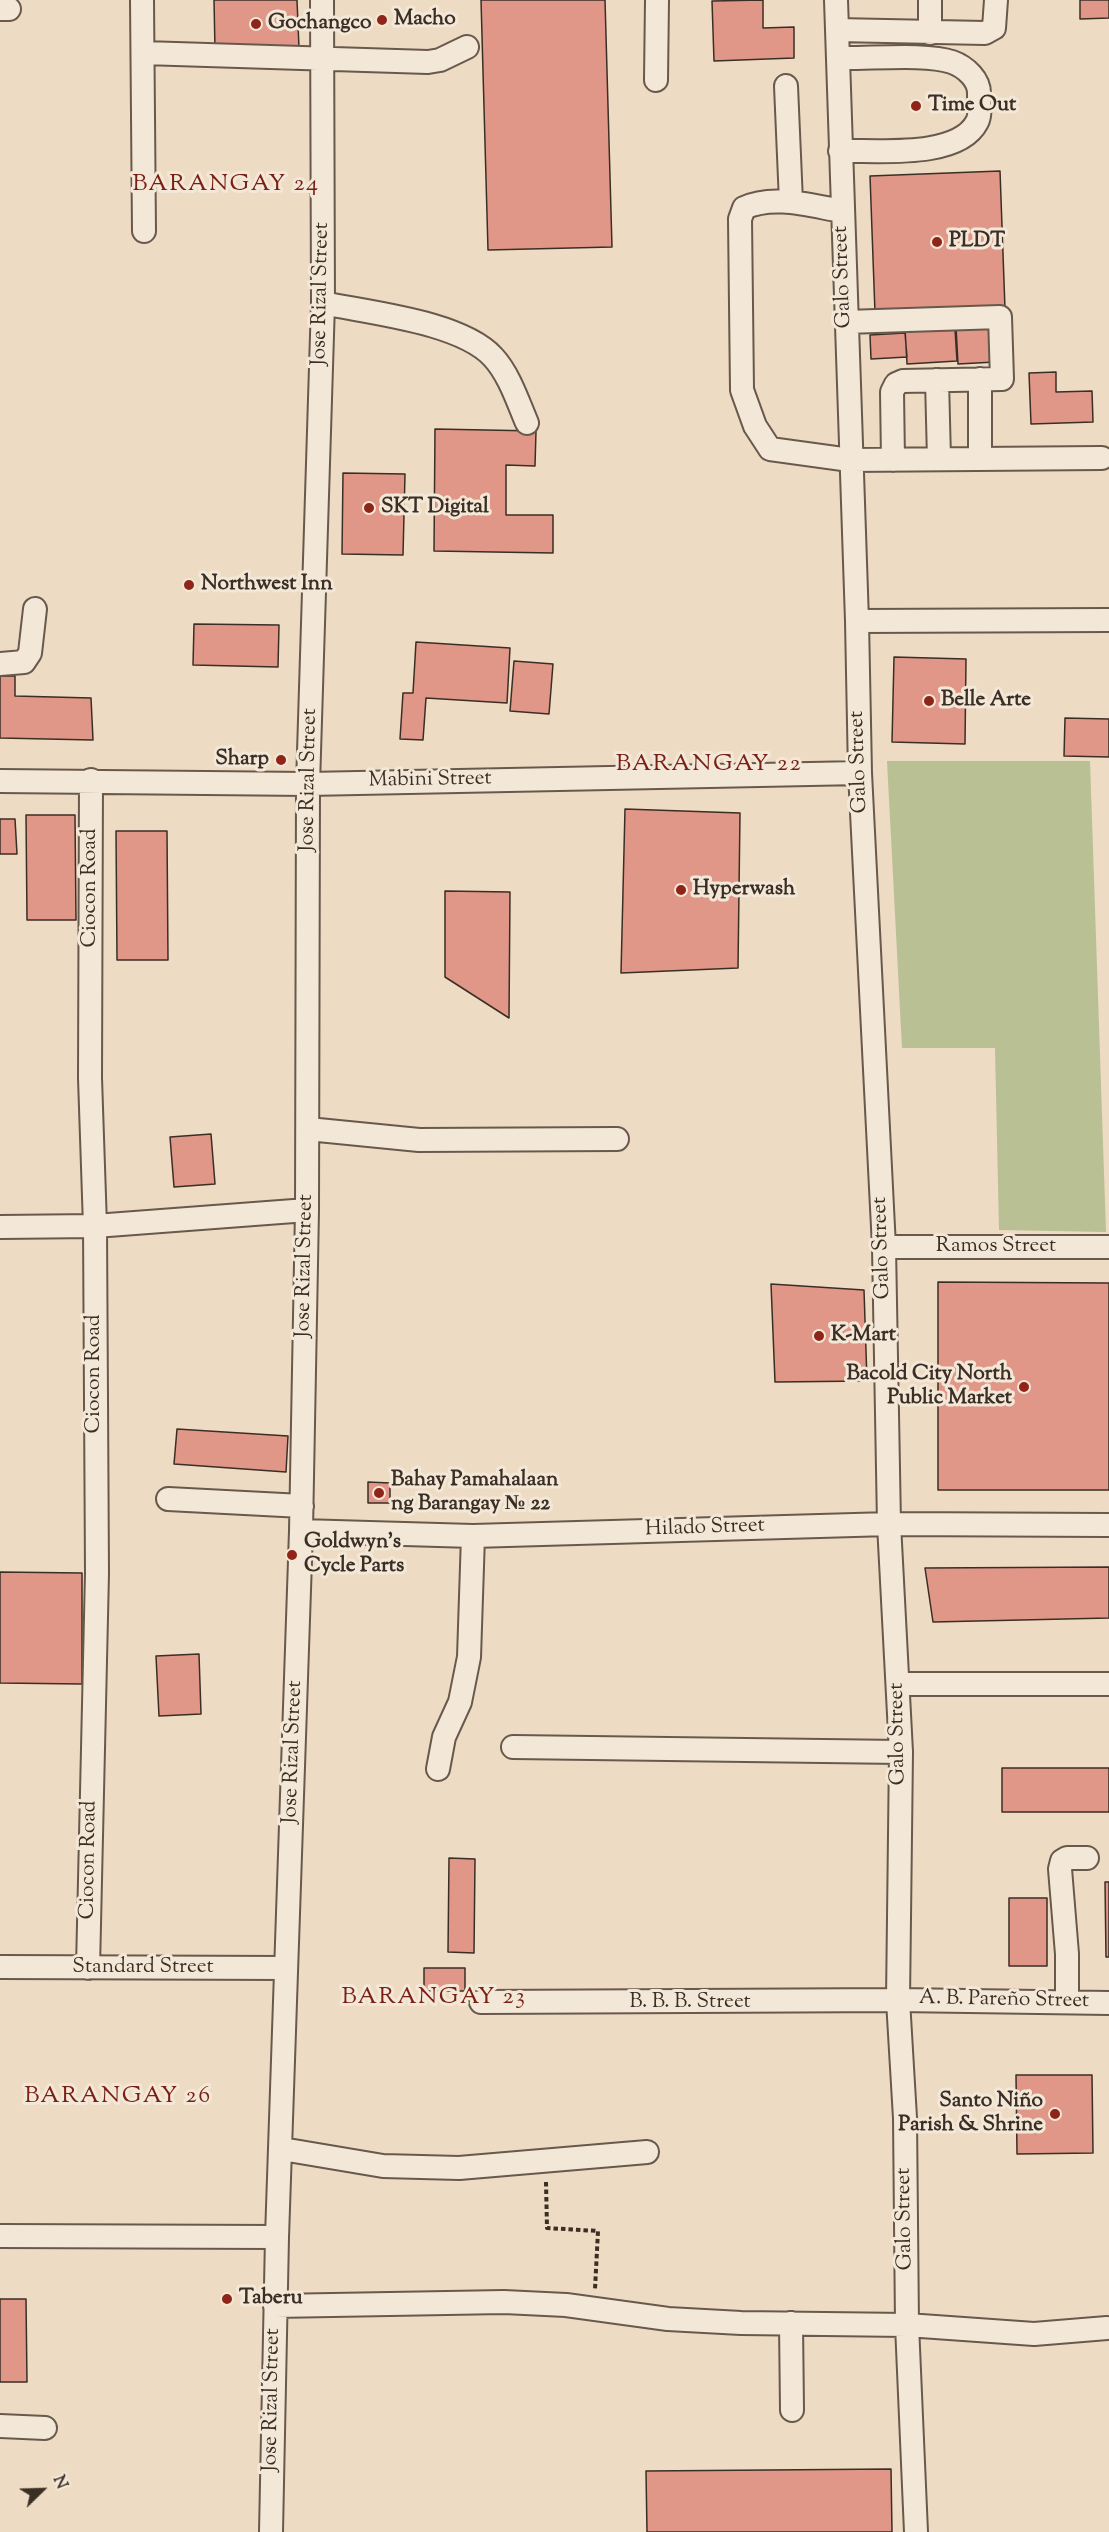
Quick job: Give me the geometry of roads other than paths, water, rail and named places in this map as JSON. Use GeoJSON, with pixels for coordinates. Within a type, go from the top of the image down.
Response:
{"type":"FeatureCollection","features":[{"type":"Feature","properties":{"kind":"street"},"geometry":{"type":"LineString","coordinates":[[142,0],[144,231]]}},
{"type":"Feature","properties":{"kind":"street","name":"Jose Rizal Street"},"geometry":{"type":"LineString","coordinates":[[271,2532],[277,2237],[282,2149],[302,1506],[308,1129],[308,784],[323,303],[322,0]]}},
{"type":"Feature","properties":{"kind":"street"},"geometry":{"type":"LineString","coordinates":[[656,80],[657,0]]}},
{"type":"Feature","properties":{"kind":"street","name":"Galo Street"},"geometry":{"type":"LineString","coordinates":[[836,0],[860,773],[884,1247],[889,1524],[898,1684],[900,1752],[898,2000],[905,2118],[907,2325],[916,2532]]}},
{"type":"Feature","properties":{"kind":"street"},"geometry":{"type":"LineString","coordinates":[[930,0],[930,33]]}},
{"type":"Feature","properties":{"kind":"street"},"geometry":{"type":"LineString","coordinates":[[837,30],[985,33],[994,28],[996,0]]}},
{"type":"Feature","properties":{"kind":"street"},"geometry":{"type":"LineString","coordinates":[[144,53],[428,62],[440,60],[467,47]]}},
{"type":"Feature","properties":{"kind":"street"},"geometry":{"type":"LineString","coordinates":[[838,58],[931,57],[954,62],[970,73],[980,86],[978,120],[964,139],[944,147],[840,151]]}},
{"type":"Feature","properties":{"kind":"street"},"geometry":{"type":"LineString","coordinates":[[786,86],[792,202]]}},
{"type":"Feature","properties":{"kind":"street"},"geometry":{"type":"LineString","coordinates":[[842,211],[792,202],[755,203],[744,208],[740,219],[742,390],[755,426],[770,449],[850,460],[1102,458]]}},
{"type":"Feature","properties":{"kind":"street"},"geometry":{"type":"LineString","coordinates":[[323,303],[450,330],[472,341],[494,357],[513,390],[527,423]]}},
{"type":"Feature","properties":{"kind":"street"},"geometry":{"type":"LineString","coordinates":[[846,322],[1000,317],[1002,379],[903,381],[896,384],[892,392],[893,460]]}},
{"type":"Feature","properties":{"kind":"street"},"geometry":{"type":"LineString","coordinates":[[937,380],[939,459]]}},
{"type":"Feature","properties":{"kind":"street"},"geometry":{"type":"LineString","coordinates":[[980,380],[981,459]]}},
{"type":"Feature","properties":{"kind":"street"},"geometry":{"type":"LineString","coordinates":[[0,664],[24,662],[30,653],[35,609]]}},
{"type":"Feature","properties":{"kind":"street"},"geometry":{"type":"LineString","coordinates":[[857,621],[1109,620]]}},
{"type":"Feature","properties":{"kind":"street","name":"Mabini Street"},"geometry":{"type":"LineString","coordinates":[[0,781],[91,780],[308,784],[860,773]]}},
{"type":"Feature","properties":{"kind":"street","name":"Ciocon Road"},"geometry":{"type":"LineString","coordinates":[[88,1968],[97,1573],[95,1226],[90,1077],[91,780]]}},
{"type":"Feature","properties":{"kind":"street"},"geometry":{"type":"LineString","coordinates":[[308,1129],[419,1140],[617,1139]]}},
{"type":"Feature","properties":{"kind":"street"},"geometry":{"type":"LineString","coordinates":[[0,1227],[95,1226],[307,1210]]}},
{"type":"Feature","properties":{"kind":"street","name":"Ramos Street"},"geometry":{"type":"LineString","coordinates":[[884,1247],[1109,1247]]}},
{"type":"Feature","properties":{"kind":"street"},"geometry":{"type":"LineString","coordinates":[[168,1498],[302,1506]]}},
{"type":"Feature","properties":{"kind":"street","name":"Hilado Street"},"geometry":{"type":"LineString","coordinates":[[301,1531],[473,1536],[889,1524],[1109,1525]]}},
{"type":"Feature","properties":{"kind":"street"},"geometry":{"type":"LineString","coordinates":[[438,1769],[444,1737],[460,1702],[469,1657],[473,1536]]}},
{"type":"Feature","properties":{"kind":"street"},"geometry":{"type":"LineString","coordinates":[[898,1684],[1109,1684]]}},
{"type":"Feature","properties":{"kind":"street"},"geometry":{"type":"LineString","coordinates":[[513,1747],[900,1752]]}},
{"type":"Feature","properties":{"kind":"street"},"geometry":{"type":"LineString","coordinates":[[1067,2002],[1067,1954],[1060,1869],[1062,1861],[1067,1858],[1087,1858]]}},
{"type":"Feature","properties":{"kind":"street","name":"Standard Street"},"geometry":{"type":"LineString","coordinates":[[0,1968],[286,1968]]}},
{"type":"Feature","properties":{"kind":"street","name":"B. B. B. Street"},"geometry":{"type":"LineString","coordinates":[[482,2002],[898,2000]]}},
{"type":"Feature","properties":{"kind":"street","name":"A. B. Pareño Street"},"geometry":{"type":"LineString","coordinates":[[898,2000],[1109,2003]]}},
{"type":"Feature","properties":{"kind":"street"},"geometry":{"type":"LineString","coordinates":[[282,2149],[383,2166],[459,2168],[647,2152]]}},
{"type":"Feature","properties":{"kind":"street"},"geometry":{"type":"LineString","coordinates":[[0,2236],[277,2237]]}},
{"type":"Feature","properties":{"kind":"street"},"geometry":{"type":"LineString","coordinates":[[275,2306],[504,2302],[594,2309],[668,2319],[907,2325],[1034,2334],[1107,2328]]}},
{"type":"Feature","properties":{"kind":"street"},"geometry":{"type":"LineString","coordinates":[[791,2323],[792,2410]]}},
{"type":"Feature","properties":{"kind":"street"},"geometry":{"type":"LineString","coordinates":[[0,2426],[45,2428]]}},
{"type":"Feature","properties":{"kind":"place","name":"Macho"},"geometry":{"type":"Point","coordinates":[382,20]}},
{"type":"Feature","properties":{"kind":"place","name":"Gochangco"},"geometry":{"type":"Point","coordinates":[256,24]}},
{"type":"Feature","properties":{"kind":"place","name":"Time Out"},"geometry":{"type":"Point","coordinates":[916,106]}},
{"type":"Feature","properties":{"kind":"place","name":"PLDT"},"geometry":{"type":"Point","coordinates":[937,242]}},
{"type":"Feature","properties":{"kind":"place","name":"SKT Digital"},"geometry":{"type":"Point","coordinates":[369,508]}},
{"type":"Feature","properties":{"kind":"place","name":"Northwest Inn"},"geometry":{"type":"Point","coordinates":[189,585]}},
{"type":"Feature","properties":{"kind":"place","name":"Belle Arte"},"geometry":{"type":"Point","coordinates":[929,701]}},
{"type":"Feature","properties":{"kind":"place","name":"Sharp"},"geometry":{"type":"Point","coordinates":[281,760]}},
{"type":"Feature","properties":{"kind":"place","name":"Hyperwash"},"geometry":{"type":"Point","coordinates":[681,890]}},
{"type":"Feature","properties":{"kind":"place","name":"K-Mart"},"geometry":{"type":"Point","coordinates":[819,1336]}},
{"type":"Feature","properties":{"kind":"place","name":"Bacold City North Public Market"},"geometry":{"type":"Point","coordinates":[1024,1387]}},
{"type":"Feature","properties":{"kind":"place","name":"Bahay Pamahalaan ng Barangay № 22"},"geometry":{"type":"Point","coordinates":[379,1493]}},
{"type":"Feature","properties":{"kind":"place","name":"Goldwyn's Cycle Parts"},"geometry":{"type":"Point","coordinates":[292,1555]}},
{"type":"Feature","properties":{"kind":"place","name":"Santo Niño Parish & Shrine"},"geometry":{"type":"Point","coordinates":[1055,2114]}},
{"type":"Feature","properties":{"kind":"place","name":"Taberu"},"geometry":{"type":"Point","coordinates":[227,2299]}},
{"type":"Feature","properties":{"kind":"district","name":"BARANGAY 24"},"geometry":{"type":"Point","coordinates":[226,186]}},
{"type":"Feature","properties":{"kind":"district","name":"BARANGAY 22"},"geometry":{"type":"Point","coordinates":[709,766]}},
{"type":"Feature","properties":{"kind":"district","name":"BARANGAY 23"},"geometry":{"type":"Point","coordinates":[434,1999]}},
{"type":"Feature","properties":{"kind":"district","name":"BARANGAY 26"},"geometry":{"type":"Point","coordinates":[118,2098]}}]}
